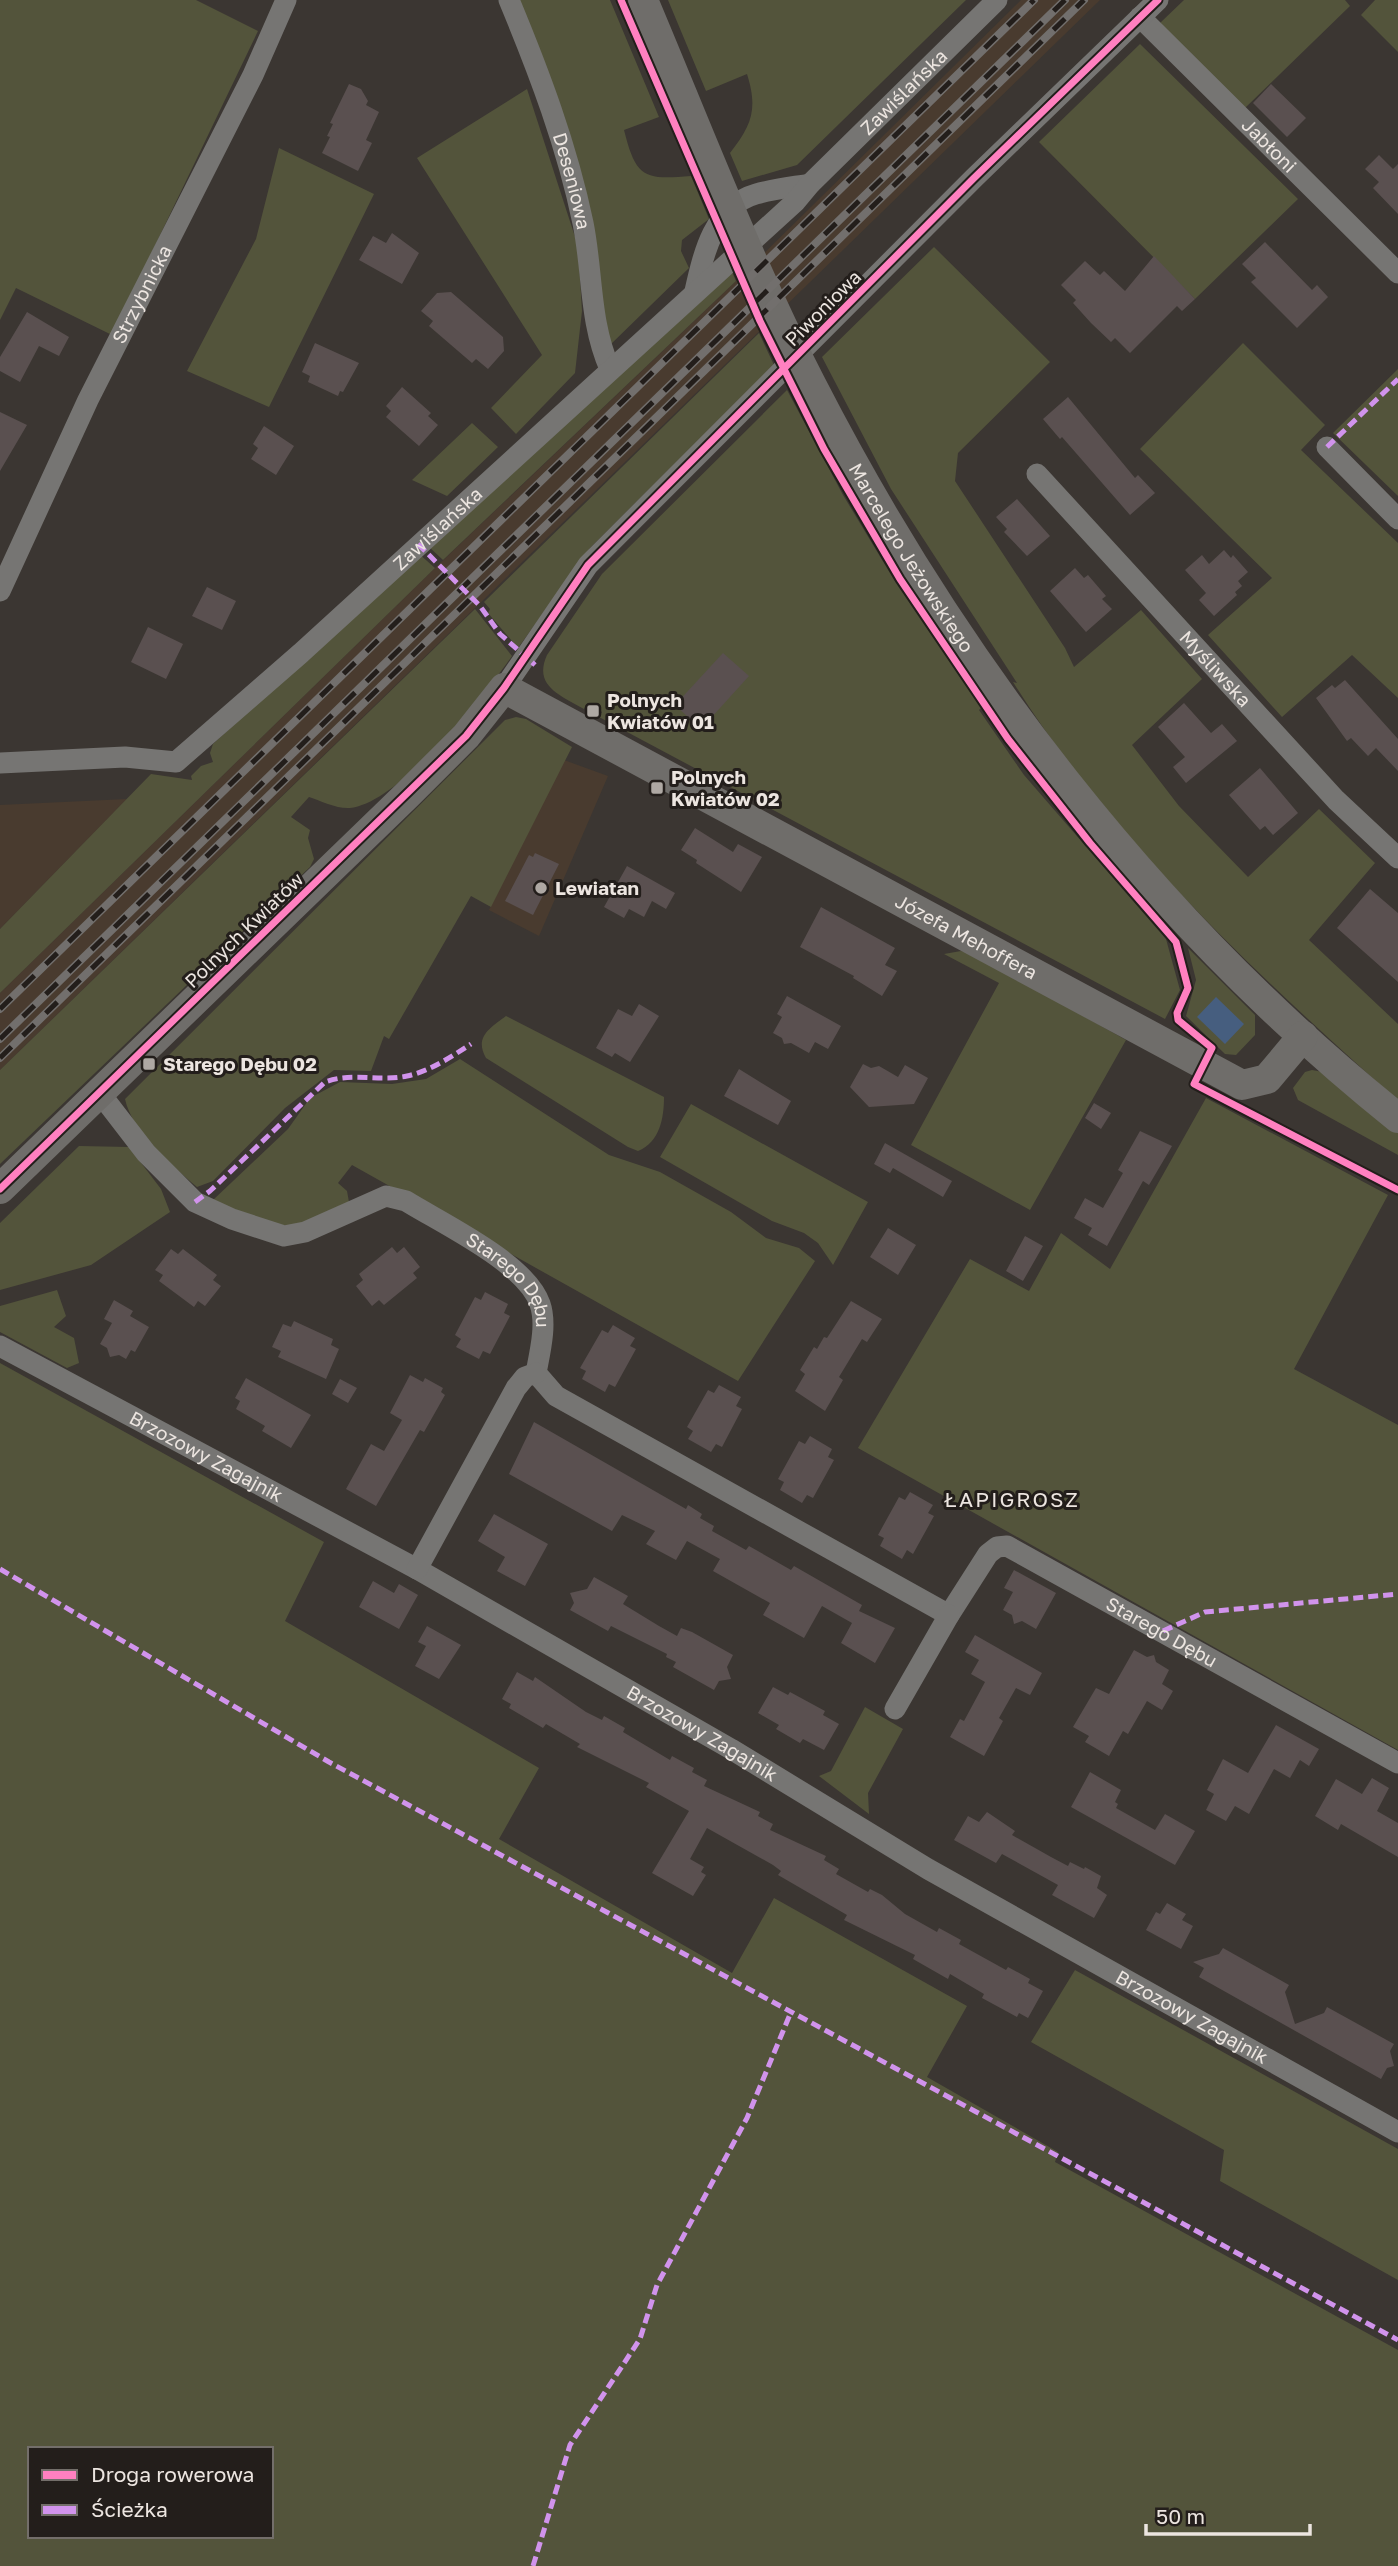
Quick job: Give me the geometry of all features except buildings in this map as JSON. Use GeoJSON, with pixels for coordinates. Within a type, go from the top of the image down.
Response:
{"type":"FeatureCollection","features":[{"type":"Feature","properties":{"kind":"street","name":"Strzybnicka"},"geometry":{"type":"LineString","coordinates":[[0,591],[88,400],[253,75],[286,0]]}},
{"type":"Feature","properties":{"kind":"street","name":"Deseniowa"},"geometry":{"type":"LineString","coordinates":[[509,0],[539,72],[566,159],[591,262],[592,299],[598,342],[610,369]]}},
{"type":"Feature","properties":{"kind":"street","name":"Marcelego Jeżowskiego"},"geometry":{"type":"LineString","coordinates":[[643,0],[804,370],[860,475],[913,565],[1020,721],[1127,856],[1303,1036]]}},
{"type":"Feature","properties":{"kind":"street","name":"Zawiślańska"},"geometry":{"type":"LineString","coordinates":[[0,763],[125,757],[176,762],[301,653],[695,291],[785,212],[810,184],[997,0]]}},
{"type":"Feature","properties":{"kind":"street","name":"Piwoniowa"},"geometry":{"type":"LineString","coordinates":[[504,688],[588,565],[1158,0]]}},
{"type":"Feature","properties":{"kind":"street","name":"Jabłoni"},"geometry":{"type":"LineString","coordinates":[[1140,17],[1398,273]]}},
{"type":"Feature","properties":{"kind":"street"},"geometry":{"type":"LineString","coordinates":[[695,291],[707,240],[727,213],[753,194],[810,184]]}},
{"type":"Feature","properties":{"kind":"street"},"geometry":{"type":"LineString","coordinates":[[1327,447],[1398,519]]}},
{"type":"Feature","properties":{"kind":"street","name":"Myśliwska"},"geometry":{"type":"LineString","coordinates":[[1037,474],[1335,800],[1398,858]]}},
{"type":"Feature","properties":{"kind":"street","name":"Józefa Mehoffera"},"geometry":{"type":"LineString","coordinates":[[504,688],[1242,1086],[1267,1079],[1303,1036]]}},
{"type":"Feature","properties":{"kind":"street","name":"Polnych Kwiatów"},"geometry":{"type":"LineString","coordinates":[[0,1189],[408,794],[466,736],[504,688]]}},
{"type":"Feature","properties":{"kind":"street"},"geometry":{"type":"LineString","coordinates":[[1303,1036],[1398,1118]]}},
{"type":"Feature","properties":{"kind":"street","name":"Starego Dębu"},"geometry":{"type":"LineString","coordinates":[[99,1092],[146,1153],[195,1202],[232,1219],[284,1236],[305,1232],[386,1196],[406,1201],[515,1269],[532,1286],[541,1306],[542,1340],[536,1373]]}},
{"type":"Feature","properties":{"kind":"street","name":"Brzozowy Zagajnik"},"geometry":{"type":"LineString","coordinates":[[0,1346],[417,1569],[732,1749],[928,1869],[1398,2133]]}},
{"type":"Feature","properties":{"kind":"street"},"geometry":{"type":"LineString","coordinates":[[417,1569],[516,1388],[525,1377],[536,1373],[556,1396],[949,1615]]}},
{"type":"Feature","properties":{"kind":"street","name":"Starego Dębu"},"geometry":{"type":"LineString","coordinates":[[895,1709],[988,1554],[996,1547],[1007,1546],[1398,1763]]}},
{"type":"Feature","properties":{"kind":"shaded area"},"geometry":{"type":"Polygon","coordinates":[[[1021,0],[1100,0],[0,1070],[0,993],[435,568],[736,281],[1021,0]]]}},
{"type":"Feature","properties":{"kind":"shaded area"},"geometry":{"type":"Polygon","coordinates":[[[564,760],[608,776],[539,936],[489,910],[564,760]]]}},
{"type":"Feature","properties":{"kind":"shaded area"},"geometry":{"type":"Polygon","coordinates":[[[127,799],[0,929],[0,805],[127,799]]]}},
{"type":"Feature","properties":{"kind":"green space"},"geometry":{"type":"Polygon","coordinates":[[[0,0],[196,0],[258,31],[112,335],[16,288],[0,320],[0,0]]]}},
{"type":"Feature","properties":{"kind":"green space"},"geometry":{"type":"Polygon","coordinates":[[[517,0],[610,0],[659,117],[624,130],[633,158],[638,167],[652,176],[691,176],[709,219],[682,240],[681,251],[689,268],[609,346],[517,0]]]}},
{"type":"Feature","properties":{"kind":"green space"},"geometry":{"type":"Polygon","coordinates":[[[668,0],[966,0],[797,165],[742,181],[730,153],[751,116],[752,97],[747,74],[706,91],[668,0]]]}},
{"type":"Feature","properties":{"kind":"green space"},"geometry":{"type":"Polygon","coordinates":[[[1184,0],[1345,0],[1350,6],[1245,108],[1160,23],[1184,0]]]}},
{"type":"Feature","properties":{"kind":"green space"},"geometry":{"type":"Polygon","coordinates":[[[1375,0],[1398,0],[1398,52],[1361,15],[1375,0]]]}},
{"type":"Feature","properties":{"kind":"green space"},"geometry":{"type":"Polygon","coordinates":[[[1140,44],[1298,199],[1195,299],[1039,142],[1140,44]]]}},
{"type":"Feature","properties":{"kind":"green space"},"geometry":{"type":"Polygon","coordinates":[[[527,89],[578,246],[582,311],[575,373],[516,434],[491,408],[542,355],[417,158],[527,89]]]}},
{"type":"Feature","properties":{"kind":"green space"},"geometry":{"type":"Polygon","coordinates":[[[279,148],[374,194],[269,407],[187,371],[256,239],[279,148]]]}},
{"type":"Feature","properties":{"kind":"green space"},"geometry":{"type":"Polygon","coordinates":[[[934,247],[1050,362],[958,453],[955,481],[1065,648],[1074,667],[1141,610],[1202,679],[1132,745],[1179,806],[1248,877],[1319,809],[1375,863],[1309,940],[1398,1024],[1398,1101],[1241,956],[1142,852],[1096,798],[1013,682],[1017,683],[891,489],[822,357],[934,247]]]}},
{"type":"Feature","properties":{"kind":"green space"},"geometry":{"type":"Polygon","coordinates":[[[731,270],[736,281],[443,560],[427,545],[731,270]]]}},
{"type":"Feature","properties":{"kind":"green space"},"geometry":{"type":"Polygon","coordinates":[[[759,333],[774,365],[590,548],[518,648],[488,613],[490,609],[484,602],[759,333]]]}},
{"type":"Feature","properties":{"kind":"green space"},"geometry":{"type":"Polygon","coordinates":[[[1243,343],[1325,425],[1301,450],[1398,543],[1398,698],[1352,655],[1282,717],[1208,635],[1272,578],[1140,449],[1243,343]]]}},
{"type":"Feature","properties":{"kind":"green space"},"geometry":{"type":"Polygon","coordinates":[[[1398,369],[1398,496],[1333,433],[1398,369]]]}},
{"type":"Feature","properties":{"kind":"green space"},"geometry":{"type":"Polygon","coordinates":[[[787,390],[843,495],[896,583],[981,708],[979,710],[1024,775],[1166,939],[1180,990],[1165,1019],[599,717],[602,712],[587,704],[584,709],[558,694],[546,682],[544,666],[547,655],[602,574],[787,390]]]}},
{"type":"Feature","properties":{"kind":"green space"},"geometry":{"type":"Polygon","coordinates":[[[472,423],[498,447],[447,496],[412,480],[472,423]]]}},
{"type":"Feature","properties":{"kind":"green space"},"geometry":{"type":"Polygon","coordinates":[[[418,553],[435,568],[0,993],[0,929],[151,774],[192,780],[191,776],[201,766],[213,762],[210,753],[213,744],[418,553]]]}},
{"type":"Feature","properties":{"kind":"green space"},"geometry":{"type":"Polygon","coordinates":[[[475,609],[512,656],[482,696],[415,768],[370,802],[345,808],[309,797],[291,817],[310,830],[308,838],[314,859],[310,867],[0,1164],[0,1070],[475,609]]]}},
{"type":"Feature","properties":{"kind":"green space"},"geometry":{"type":"Polygon","coordinates":[[[516,717],[526,719],[572,747],[491,907],[471,896],[389,1039],[384,1036],[371,1071],[334,1070],[285,1108],[213,1181],[197,1187],[144,1136],[125,1099],[505,720],[516,717]]]}},
{"type":"Feature","properties":{"kind":"green space"},"geometry":{"type":"Polygon","coordinates":[[[1188,948],[1255,1015],[1255,1035],[1236,1055],[1225,1054],[1186,1016],[1196,980],[1188,948]]]}},
{"type":"Feature","properties":{"kind":"green space"},"geometry":{"type":"Polygon","coordinates":[[[961,951],[973,954],[1126,1040],[1030,1210],[911,1145],[999,983],[944,954],[961,951]]]}},
{"type":"Feature","properties":{"kind":"green space"},"geometry":{"type":"Polygon","coordinates":[[[506,1016],[664,1097],[662,1121],[651,1142],[638,1151],[628,1147],[486,1058],[483,1039],[489,1029],[506,1016]]]}},
{"type":"Feature","properties":{"kind":"green space"},"geometry":{"type":"Polygon","coordinates":[[[460,1059],[609,1155],[660,1172],[731,1212],[766,1238],[799,1248],[815,1261],[738,1381],[352,1165],[338,1183],[347,1191],[349,1202],[294,1225],[268,1223],[213,1200],[288,1129],[310,1098],[340,1082],[392,1084],[426,1079],[460,1059]]]}},
{"type":"Feature","properties":{"kind":"green space"},"geometry":{"type":"Polygon","coordinates":[[[1305,1072],[1323,1072],[1398,1133],[1398,1155],[1298,1100],[1293,1088],[1305,1072]]]}},
{"type":"Feature","properties":{"kind":"green space"},"geometry":{"type":"Polygon","coordinates":[[[1206,1098],[1388,1195],[1294,1369],[1398,1425],[1398,1750],[858,1448],[970,1259],[1029,1291],[1061,1233],[1110,1269],[1206,1098]]]}},
{"type":"Feature","properties":{"kind":"green space"},"geometry":{"type":"Polygon","coordinates":[[[691,1104],[868,1202],[833,1265],[818,1243],[804,1233],[772,1221],[660,1157],[691,1104]]]}},
{"type":"Feature","properties":{"kind":"green space"},"geometry":{"type":"Polygon","coordinates":[[[79,1146],[129,1147],[161,1189],[170,1212],[91,1265],[0,1290],[0,1223],[79,1146]]]}},
{"type":"Feature","properties":{"kind":"green space"},"geometry":{"type":"Polygon","coordinates":[[[57,1290],[66,1316],[54,1327],[74,1338],[79,1363],[67,1368],[0,1332],[0,1306],[57,1290]]]}},
{"type":"Feature","properties":{"kind":"green space"},"geometry":{"type":"Polygon","coordinates":[[[0,1363],[324,1542],[285,1621],[539,1768],[499,1839],[732,1973],[774,1898],[967,2006],[927,2077],[1058,2152],[1055,2162],[1398,2350],[1398,2566],[0,2566],[0,1363]]]}},
{"type":"Feature","properties":{"kind":"green space"},"geometry":{"type":"Polygon","coordinates":[[[865,1707],[903,1729],[868,1793],[869,1814],[819,1776],[831,1771],[865,1707]]]}},
{"type":"Feature","properties":{"kind":"green space"},"geometry":{"type":"Polygon","coordinates":[[[1075,1970],[1398,2149],[1398,2280],[1220,2181],[1224,2150],[1031,2042],[1075,1970]]]}},
{"type":"Feature","properties":{"kind":"water"},"geometry":{"type":"Polygon","coordinates":[[[1216,997],[1244,1024],[1225,1044],[1197,1017],[1216,997]]]}},
{"type":"Feature","properties":{"kind":"railway"},"geometry":{"type":"LineString","coordinates":[[0,1009],[1034,0]]}},
{"type":"Feature","properties":{"kind":"railway"},"geometry":{"type":"LineString","coordinates":[[0,1039],[1065,0]]}},
{"type":"Feature","properties":{"kind":"railway"},"geometry":{"type":"LineString","coordinates":[[0,1058],[1084,0]]}},
{"type":"Feature","properties":{"kind":"marked path"},"geometry":{"type":"LineString","coordinates":[[1327,447],[1398,379]]}},
{"type":"Feature","properties":{"kind":"marked path"},"geometry":{"type":"LineString","coordinates":[[418,544],[480,606],[500,634],[535,665]]}},
{"type":"Feature","properties":{"kind":"marked path"},"geometry":{"type":"LineString","coordinates":[[195,1202],[325,1082],[345,1078],[397,1078],[416,1074],[448,1059],[471,1044]]}},
{"type":"Feature","properties":{"kind":"marked path"},"geometry":{"type":"LineString","coordinates":[[0,1569],[329,1762],[1398,2340]]}},
{"type":"Feature","properties":{"kind":"marked path"},"geometry":{"type":"LineString","coordinates":[[1163,1631],[1205,1612],[1398,1594]]}},
{"type":"Feature","properties":{"kind":"marked path"},"geometry":{"type":"LineString","coordinates":[[533,2566],[570,2445],[640,2339],[657,2285],[747,2118],[791,2012]]}},
{"type":"Feature","properties":{"kind":"cycle path"},"geometry":{"type":"LineString","coordinates":[[621,0],[760,321],[824,449],[900,579],[1008,739],[1090,843],[1176,942],[1188,988],[1177,1013],[1178,1020],[1212,1048],[1194,1084],[1398,1190]]}},
{"type":"Feature","properties":{"kind":"cycle path"},"geometry":{"type":"LineString","coordinates":[[0,1189],[466,736],[504,688],[588,565],[974,178],[1158,0]]}},
{"type":"Feature","properties":{"kind":"place","name":"Polnych Kwiatów 01"},"geometry":{"type":"Point","coordinates":[593,711]}},
{"type":"Feature","properties":{"kind":"place","name":"Polnych Kwiatów 02"},"geometry":{"type":"Point","coordinates":[657,788]}},
{"type":"Feature","properties":{"kind":"place","name":"Lewiatan"},"geometry":{"type":"Point","coordinates":[541,888]}},
{"type":"Feature","properties":{"kind":"place","name":"Starego Dębu 02"},"geometry":{"type":"Point","coordinates":[149,1064]}},
{"type":"Feature","properties":{"kind":"district","name":"ŁAPIGROSZ"},"geometry":{"type":"Point","coordinates":[1012,1500]}}]}
